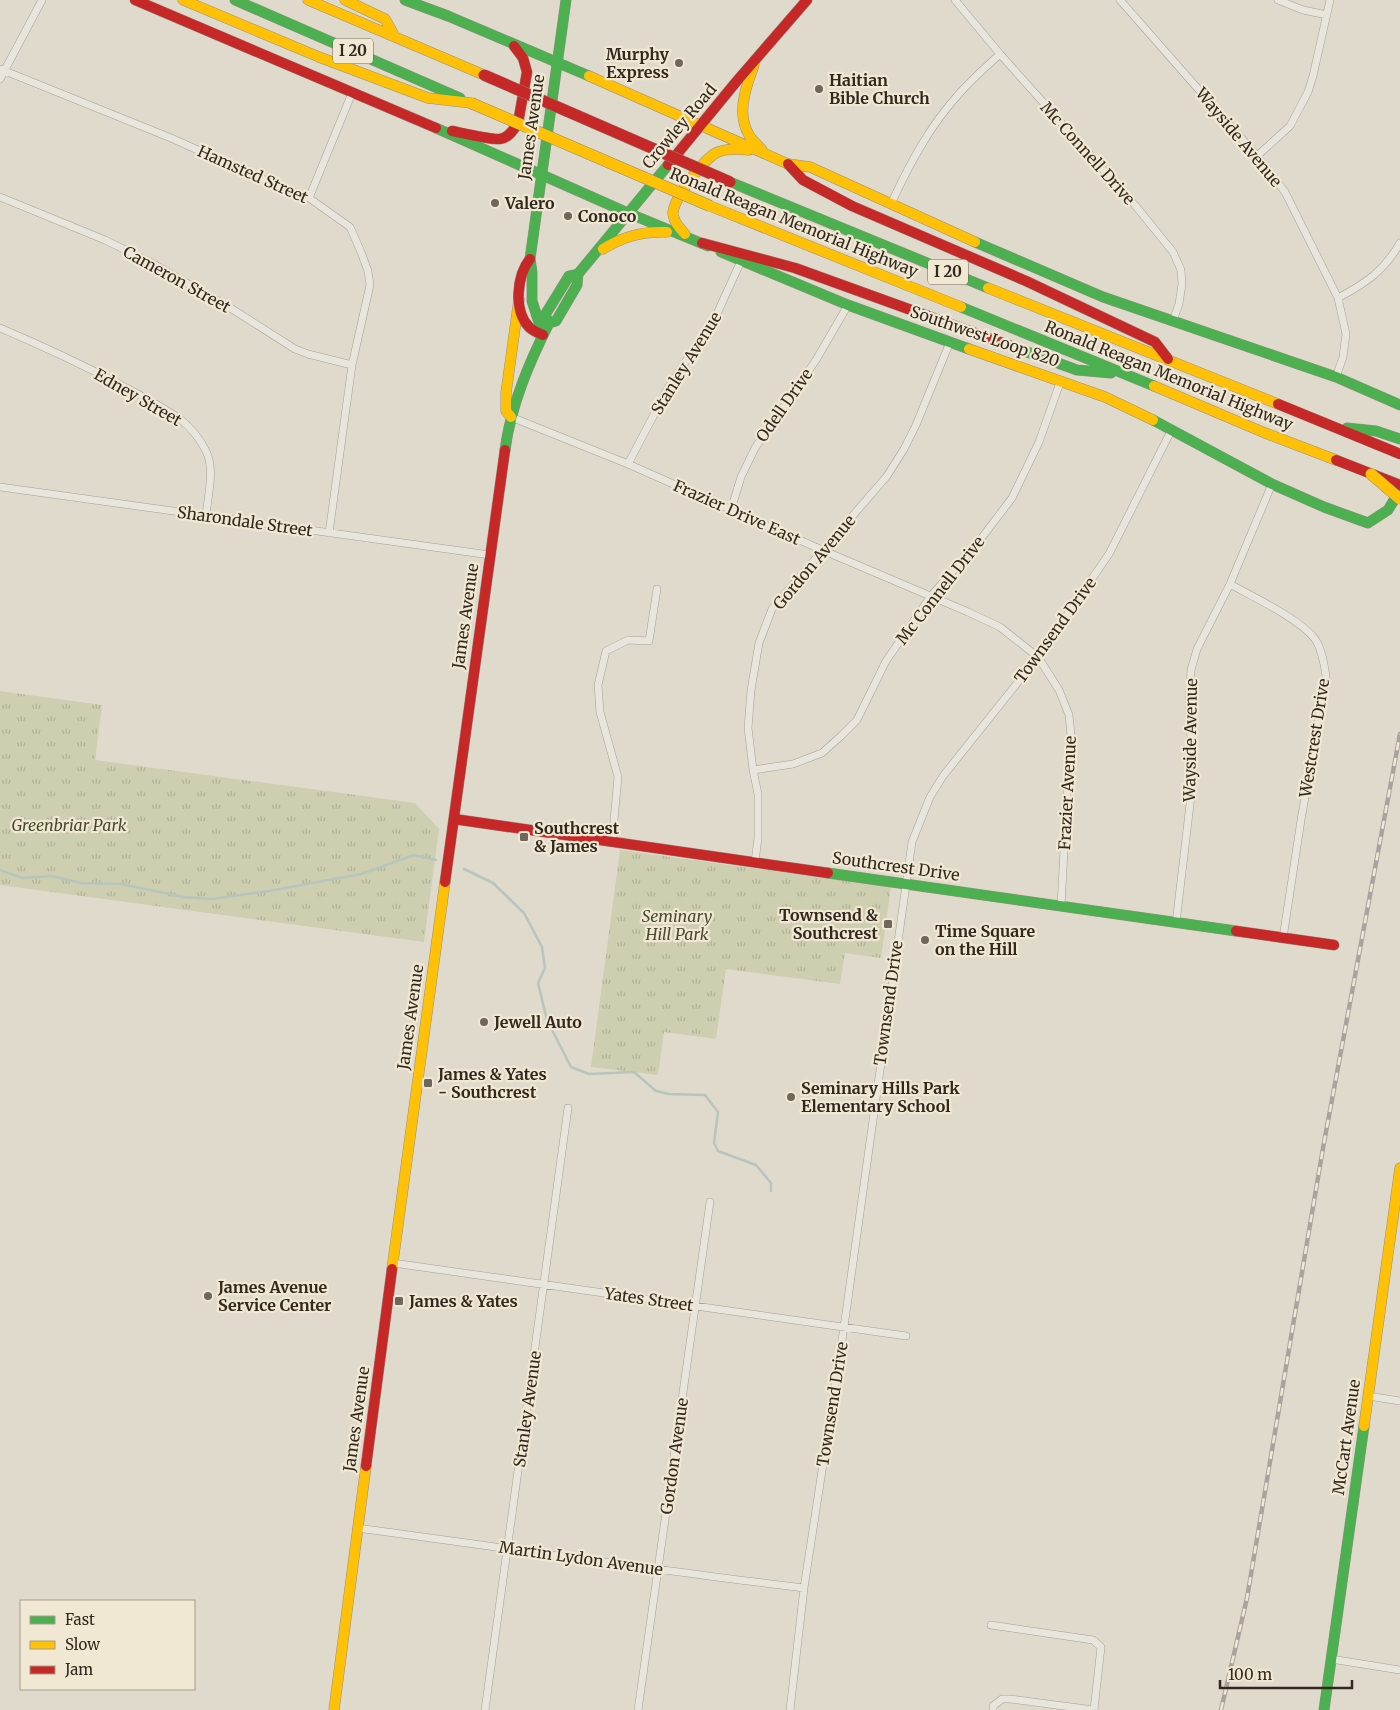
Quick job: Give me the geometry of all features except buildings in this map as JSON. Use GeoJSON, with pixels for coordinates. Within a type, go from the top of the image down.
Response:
{"type":"FeatureCollection","features":[{"type":"Feature","properties":{"kind":"main road"},"geometry":{"type":"LineString","coordinates":[[135,0],[439,129],[495,139],[511,134],[518,123],[527,72],[523,58],[513,44]]}},
{"type":"Feature","properties":{"kind":"main road"},"geometry":{"type":"LineString","coordinates":[[183,0],[319,57],[428,98],[471,103]]}},
{"type":"Feature","properties":{"kind":"main road","name":"Ronald Reagan Memorial Highway"},"geometry":{"type":"LineString","coordinates":[[235,0],[710,206],[1400,487]]}},
{"type":"Feature","properties":{"kind":"main road","name":"Ronald Reagan Memorial Highway"},"geometry":{"type":"LineString","coordinates":[[308,0],[730,182],[1021,302],[1168,359],[1400,454]]}},
{"type":"Feature","properties":{"kind":"main road"},"geometry":{"type":"LineString","coordinates":[[346,0],[384,19],[395,37]]}},
{"type":"Feature","properties":{"kind":"main road"},"geometry":{"type":"LineString","coordinates":[[405,0],[441,13],[788,164],[810,167],[978,244],[1071,284],[1336,377],[1400,406]]}},
{"type":"Feature","properties":{"kind":"main road","name":"James Avenue"},"geometry":{"type":"LineString","coordinates":[[334,1710],[357,1528],[506,441],[511,417],[524,377],[543,336],[532,301],[530,259],[566,0]]}},
{"type":"Feature","properties":{"kind":"main road","name":"Crowley Road"},"geometry":{"type":"LineString","coordinates":[[543,336],[549,323],[556,321],[577,285],[578,274],[807,0]]}},
{"type":"Feature","properties":{"kind":"main road"},"geometry":{"type":"LineString","coordinates":[[756,59],[744,96],[743,117],[748,134],[762,152]]}},
{"type":"Feature","properties":{"kind":"main road","name":"Southwest Loop 820"},"geometry":{"type":"LineString","coordinates":[[439,129],[628,213],[848,305],[1061,380],[1139,412],[1272,484],[1324,507],[1368,523],[1380,517],[1392,507],[1400,487]]}},
{"type":"Feature","properties":{"kind":"main road"},"geometry":{"type":"LineString","coordinates":[[762,152],[730,148],[718,151],[712,155],[678,195],[673,206],[674,221],[683,233],[699,242],[795,268],[836,282],[1077,370],[1124,374]]}},
{"type":"Feature","properties":{"kind":"main road"},"geometry":{"type":"LineString","coordinates":[[788,164],[803,180],[852,206],[1026,281],[1155,342],[1168,359]]}},
{"type":"Feature","properties":{"kind":"main road"},"geometry":{"type":"LineString","coordinates":[[592,257],[610,244],[636,233],[650,231],[678,233]]}},
{"type":"Feature","properties":{"kind":"main road","name":"James Avenue"},"geometry":{"type":"LineString","coordinates":[[530,259],[522,270],[519,298],[521,315],[530,328],[543,336]]}},
{"type":"Feature","properties":{"kind":"main road"},"geometry":{"type":"LineString","coordinates":[[511,417],[506,411],[506,393],[519,298]]}},
{"type":"Feature","properties":{"kind":"main road"},"geometry":{"type":"LineString","coordinates":[[1335,427],[1376,430],[1400,439]]}},
{"type":"Feature","properties":{"kind":"main road"},"geometry":{"type":"LineString","coordinates":[[1371,474],[1400,499]]}},
{"type":"Feature","properties":{"kind":"main road","name":"Southcrest Drive"},"geometry":{"type":"LineString","coordinates":[[454,819],[1334,945]]}},
{"type":"Feature","properties":{"kind":"main road","name":"McCart Avenue"},"geometry":{"type":"LineString","coordinates":[[1324,1710],[1400,1168]]}},
{"type":"Feature","properties":{"kind":"street"},"geometry":{"type":"LineString","coordinates":[[0,79],[2,70],[42,0]]}},
{"type":"Feature","properties":{"kind":"street","name":"Mc Connell Drive"},"geometry":{"type":"LineString","coordinates":[[955,0],[1000,54],[1134,204],[1173,252],[1181,270],[1182,284],[1179,304],[1173,321]]}},
{"type":"Feature","properties":{"kind":"street","name":"Wayside Avenue"},"geometry":{"type":"LineString","coordinates":[[1120,0],[1258,156],[1285,192],[1338,298],[1346,334],[1336,377]]}},
{"type":"Feature","properties":{"kind":"street"},"geometry":{"type":"LineString","coordinates":[[1278,0],[1303,10],[1327,15]]}},
{"type":"Feature","properties":{"kind":"street"},"geometry":{"type":"LineString","coordinates":[[1258,156],[1290,126],[1308,92],[1314,76],[1330,0]]}},
{"type":"Feature","properties":{"kind":"street"},"geometry":{"type":"LineString","coordinates":[[892,204],[904,176],[934,125],[957,96],[1000,54]]}},
{"type":"Feature","properties":{"kind":"street","name":"Hamsted Street"},"geometry":{"type":"LineString","coordinates":[[2,70],[171,138],[308,198],[350,227],[362,252],[370,285],[352,365],[329,533]]}},
{"type":"Feature","properties":{"kind":"street"},"geometry":{"type":"LineString","coordinates":[[308,198],[352,93]]}},
{"type":"Feature","properties":{"kind":"street","name":"Cameron Street"},"geometry":{"type":"LineString","coordinates":[[0,197],[104,240],[150,262],[295,348],[308,354],[352,365]]}},
{"type":"Feature","properties":{"kind":"street"},"geometry":{"type":"LineString","coordinates":[[1338,298],[1365,284],[1380,271],[1400,244]]}},
{"type":"Feature","properties":{"kind":"street","name":"Stanley Avenue"},"geometry":{"type":"LineString","coordinates":[[628,464],[668,388],[716,316],[740,261]]}},
{"type":"Feature","properties":{"kind":"street","name":"Odell Drive"},"geometry":{"type":"LineString","coordinates":[[731,510],[741,477],[754,448],[816,360],[848,305]]}},
{"type":"Feature","properties":{"kind":"street","name":"Edney Street"},"geometry":{"type":"LineString","coordinates":[[0,328],[75,361],[144,397],[186,424],[206,450],[209,459],[210,472],[206,515]]}},
{"type":"Feature","properties":{"kind":"street","name":"Gordon Avenue"},"geometry":{"type":"LineString","coordinates":[[755,862],[758,838],[758,794],[748,728],[751,690],[759,643],[772,609],[887,476],[904,449],[950,342]]}},
{"type":"Feature","properties":{"kind":"street","name":"Mc Connell Drive"},"geometry":{"type":"LineString","coordinates":[[753,770],[793,764],[822,753],[857,720],[886,661],[931,596],[980,540],[1012,498],[1039,442],[1061,380]]}},
{"type":"Feature","properties":{"kind":"street","name":"Frazier Drive East"},"geometry":{"type":"LineString","coordinates":[[511,417],[628,464],[1000,627],[1038,657]]}},
{"type":"Feature","properties":{"kind":"street","name":"Townsend Drive"},"geometry":{"type":"LineString","coordinates":[[790,1710],[804,1588],[844,1327],[912,842],[930,798],[943,776],[1038,657],[1109,554],[1172,429]]}},
{"type":"Feature","properties":{"kind":"street","name":"Wayside Avenue"},"geometry":{"type":"LineString","coordinates":[[1176,923],[1192,778],[1189,701],[1191,670],[1197,649],[1230,584],[1272,484]]}},
{"type":"Feature","properties":{"kind":"street","name":"Sharondale Street"},"geometry":{"type":"LineString","coordinates":[[0,486],[490,555]]}},
{"type":"Feature","properties":{"kind":"street","name":"Westcrest Drive"},"geometry":{"type":"LineString","coordinates":[[1230,584],[1303,627],[1316,640],[1322,655],[1326,676],[1283,938]]}},
{"type":"Feature","properties":{"kind":"street"},"geometry":{"type":"LineString","coordinates":[[612,842],[618,776],[600,712],[598,685],[606,651],[628,640],[649,641],[657,589]]}},
{"type":"Feature","properties":{"kind":"street","name":"Frazier Avenue"},"geometry":{"type":"LineString","coordinates":[[1038,657],[1060,690],[1069,715],[1072,746],[1068,776],[1061,906]]}},
{"type":"Feature","properties":{"kind":"street","name":"Stanley Avenue"},"geometry":{"type":"LineString","coordinates":[[485,1710],[568,1108]]}},
{"type":"Feature","properties":{"kind":"street","name":"Gordon Avenue"},"geometry":{"type":"LineString","coordinates":[[638,1710],[710,1202]]}},
{"type":"Feature","properties":{"kind":"street","name":"Yates Street"},"geometry":{"type":"LineString","coordinates":[[393,1263],[906,1336]]}},
{"type":"Feature","properties":{"kind":"street"},"geometry":{"type":"LineString","coordinates":[[1368,1396],[1400,1401]]}},
{"type":"Feature","properties":{"kind":"street","name":"Martin Lydon Avenue"},"geometry":{"type":"LineString","coordinates":[[357,1528],[658,1570],[804,1588]]}},
{"type":"Feature","properties":{"kind":"street"},"geometry":{"type":"LineString","coordinates":[[991,1625],[1093,1640],[1101,1647],[1094,1710],[1010,1699],[1002,1699],[993,1706],[993,1710]]}},
{"type":"Feature","properties":{"kind":"street"},"geometry":{"type":"LineString","coordinates":[[1331,1659],[1400,1670]]}},
{"type":"Feature","properties":{"kind":"green space","name":"Greenbriar Park"},"geometry":{"type":"Polygon","coordinates":[[[0,691],[102,705],[95,760],[415,803],[439,829],[424,942],[0,885],[0,691]]]}},
{"type":"Feature","properties":{"kind":"green space","name":"Seminary Hill Park"},"geometry":{"type":"Polygon","coordinates":[[[620,850],[891,887],[881,958],[845,953],[840,984],[726,969],[716,1039],[664,1032],[658,1075],[591,1067],[620,850]]]}},
{"type":"Feature","properties":{"kind":"waterway"},"geometry":{"type":"LineString","coordinates":[[0,870],[22,878],[52,876],[81,883],[121,884],[183,897],[212,899],[269,891],[361,874],[414,855],[436,860]]}},
{"type":"Feature","properties":{"kind":"waterway"},"geometry":{"type":"LineString","coordinates":[[464,869],[493,883],[524,913],[542,947],[545,968],[538,983],[547,1020],[571,1067],[589,1074],[634,1072],[656,1091],[669,1094],[705,1095],[718,1112],[714,1143],[718,1151],[756,1165],[771,1183],[771,1191]]}},
{"type":"Feature","properties":{"kind":"railway"},"geometry":{"type":"LineString","coordinates":[[1221,1710],[1247,1598],[1323,1148],[1400,734]]}},
{"type":"Feature","properties":{"kind":"traffic: fast"},"geometry":{"type":"LineString","coordinates":[[235,0],[460,98]]}},
{"type":"Feature","properties":{"kind":"traffic: fast"},"geometry":{"type":"LineString","coordinates":[[405,0],[448,16],[589,76]]}},
{"type":"Feature","properties":{"kind":"traffic: fast"},"geometry":{"type":"LineString","coordinates":[[543,335],[532,301],[530,259],[566,0]]}},
{"type":"Feature","properties":{"kind":"traffic: fast"},"geometry":{"type":"LineString","coordinates":[[436,128],[628,213],[708,246]]}},
{"type":"Feature","properties":{"kind":"traffic: fast"},"geometry":{"type":"LineString","coordinates":[[549,323],[545,315],[569,276],[578,274],[668,165]]}},
{"type":"Feature","properties":{"kind":"traffic: fast"},"geometry":{"type":"LineString","coordinates":[[730,182],[988,288]]}},
{"type":"Feature","properties":{"kind":"traffic: fast"},"geometry":{"type":"LineString","coordinates":[[975,242],[1103,297],[1336,377],[1400,405]]}},
{"type":"Feature","properties":{"kind":"traffic: fast"},"geometry":{"type":"LineString","coordinates":[[721,252],[848,305],[969,349]]}},
{"type":"Feature","properties":{"kind":"traffic: fast"},"geometry":{"type":"LineString","coordinates":[[505,450],[516,401],[528,369],[549,323],[556,321],[577,285],[578,274]]}},
{"type":"Feature","properties":{"kind":"traffic: fast"},"geometry":{"type":"LineString","coordinates":[[961,307],[1154,386]]}},
{"type":"Feature","properties":{"kind":"traffic: fast"},"geometry":{"type":"LineString","coordinates":[[1019,349],[1077,370],[1111,373]]}},
{"type":"Feature","properties":{"kind":"traffic: fast"},"geometry":{"type":"LineString","coordinates":[[1153,420],[1272,484],[1324,507],[1368,523],[1388,510],[1400,490]]}},
{"type":"Feature","properties":{"kind":"traffic: fast"},"geometry":{"type":"LineString","coordinates":[[1347,428],[1376,431],[1400,439]]}},
{"type":"Feature","properties":{"kind":"traffic: fast"},"geometry":{"type":"LineString","coordinates":[[828,873],[1236,931]]}},
{"type":"Feature","properties":{"kind":"traffic: fast"},"geometry":{"type":"LineString","coordinates":[[1324,1710],[1364,1426]]}},
{"type":"Feature","properties":{"kind":"traffic: slow"},"geometry":{"type":"LineString","coordinates":[[183,0],[319,57],[428,98],[471,103]]}},
{"type":"Feature","properties":{"kind":"traffic: slow"},"geometry":{"type":"LineString","coordinates":[[308,0],[484,75]]}},
{"type":"Feature","properties":{"kind":"traffic: slow"},"geometry":{"type":"LineString","coordinates":[[345,0],[385,19],[395,37]]}},
{"type":"Feature","properties":{"kind":"traffic: slow"},"geometry":{"type":"LineString","coordinates":[[754,65],[744,100],[743,118],[749,135],[762,150]]}},
{"type":"Feature","properties":{"kind":"traffic: slow"},"geometry":{"type":"LineString","coordinates":[[589,76],[788,164],[810,167],[975,242]]}},
{"type":"Feature","properties":{"kind":"traffic: slow"},"geometry":{"type":"LineString","coordinates":[[471,103],[710,206]]}},
{"type":"Feature","properties":{"kind":"traffic: slow"},"geometry":{"type":"LineString","coordinates":[[685,234],[676,223],[673,214],[678,199],[690,180],[705,162],[718,152],[730,149],[749,150]]}},
{"type":"Feature","properties":{"kind":"traffic: slow"},"geometry":{"type":"LineString","coordinates":[[710,206],[961,307]]}},
{"type":"Feature","properties":{"kind":"traffic: slow"},"geometry":{"type":"LineString","coordinates":[[603,249],[634,235],[650,232],[667,232]]}},
{"type":"Feature","properties":{"kind":"traffic: slow"},"geometry":{"type":"LineString","coordinates":[[988,288],[1278,404]]}},
{"type":"Feature","properties":{"kind":"traffic: slow"},"geometry":{"type":"LineString","coordinates":[[511,417],[506,411],[506,393],[519,299]]}},
{"type":"Feature","properties":{"kind":"traffic: slow"},"geometry":{"type":"LineString","coordinates":[[969,349],[1105,397],[1153,420]]}},
{"type":"Feature","properties":{"kind":"traffic: slow"},"geometry":{"type":"LineString","coordinates":[[1154,386],[1265,433],[1336,460]]}},
{"type":"Feature","properties":{"kind":"traffic: slow"},"geometry":{"type":"LineString","coordinates":[[1371,474],[1400,499]]}},
{"type":"Feature","properties":{"kind":"traffic: slow"},"geometry":{"type":"LineString","coordinates":[[392,1269],[445,882]]}},
{"type":"Feature","properties":{"kind":"traffic: slow"},"geometry":{"type":"LineString","coordinates":[[1364,1426],[1400,1168]]}},
{"type":"Feature","properties":{"kind":"traffic: slow"},"geometry":{"type":"LineString","coordinates":[[334,1710],[366,1466]]}},
{"type":"Feature","properties":{"kind":"traffic: jam"},"geometry":{"type":"LineString","coordinates":[[135,0],[436,128]]}},
{"type":"Feature","properties":{"kind":"traffic: jam"},"geometry":{"type":"LineString","coordinates":[[668,165],[807,0]]}},
{"type":"Feature","properties":{"kind":"traffic: jam"},"geometry":{"type":"LineString","coordinates":[[452,131],[500,139],[509,135],[513,130],[518,123],[527,72],[523,58],[514,46]]}},
{"type":"Feature","properties":{"kind":"traffic: jam"},"geometry":{"type":"LineString","coordinates":[[484,75],[730,182]]}},
{"type":"Feature","properties":{"kind":"traffic: jam"},"geometry":{"type":"LineString","coordinates":[[788,164],[803,180],[852,206],[1026,281],[1155,342],[1168,359]]}},
{"type":"Feature","properties":{"kind":"traffic: jam"},"geometry":{"type":"LineString","coordinates":[[702,243],[795,268],[1019,349]]}},
{"type":"Feature","properties":{"kind":"traffic: jam"},"geometry":{"type":"LineString","coordinates":[[530,259],[522,274],[519,303],[524,320],[529,327],[543,335]]}},
{"type":"Feature","properties":{"kind":"traffic: jam"},"geometry":{"type":"LineString","coordinates":[[1278,404],[1400,454]]}},
{"type":"Feature","properties":{"kind":"traffic: jam"},"geometry":{"type":"LineString","coordinates":[[445,882],[505,450]]}},
{"type":"Feature","properties":{"kind":"traffic: jam"},"geometry":{"type":"LineString","coordinates":[[1336,460],[1400,485]]}},
{"type":"Feature","properties":{"kind":"traffic: jam"},"geometry":{"type":"LineString","coordinates":[[454,819],[828,873]]}},
{"type":"Feature","properties":{"kind":"traffic: jam"},"geometry":{"type":"LineString","coordinates":[[1236,931],[1334,945]]}},
{"type":"Feature","properties":{"kind":"traffic: jam"},"geometry":{"type":"LineString","coordinates":[[366,1466],[392,1269]]}},
{"type":"Feature","properties":{"kind":"place","name":"Murphy Express"},"geometry":{"type":"Point","coordinates":[679,63]}},
{"type":"Feature","properties":{"kind":"place","name":"Haitian Bible Church"},"geometry":{"type":"Point","coordinates":[819,89]}},
{"type":"Feature","properties":{"kind":"place","name":"Valero"},"geometry":{"type":"Point","coordinates":[495,203]}},
{"type":"Feature","properties":{"kind":"place","name":"Conoco"},"geometry":{"type":"Point","coordinates":[568,216]}},
{"type":"Feature","properties":{"kind":"place","name":"Southcrest & James"},"geometry":{"type":"Point","coordinates":[524,837]}},
{"type":"Feature","properties":{"kind":"place","name":"Townsend & Southcrest"},"geometry":{"type":"Point","coordinates":[888,924]}},
{"type":"Feature","properties":{"kind":"place","name":"Time Square on the Hill"},"geometry":{"type":"Point","coordinates":[925,940]}},
{"type":"Feature","properties":{"kind":"place","name":"Jewell Auto"},"geometry":{"type":"Point","coordinates":[484,1022]}},
{"type":"Feature","properties":{"kind":"place","name":"James & Yates - Southcrest"},"geometry":{"type":"Point","coordinates":[428,1083]}},
{"type":"Feature","properties":{"kind":"place","name":"Seminary Hills Park Elementary School"},"geometry":{"type":"Point","coordinates":[791,1097]}},
{"type":"Feature","properties":{"kind":"place","name":"James Avenue Service Center"},"geometry":{"type":"Point","coordinates":[208,1296]}},
{"type":"Feature","properties":{"kind":"place","name":"James & Yates"},"geometry":{"type":"Point","coordinates":[399,1301]}}]}
